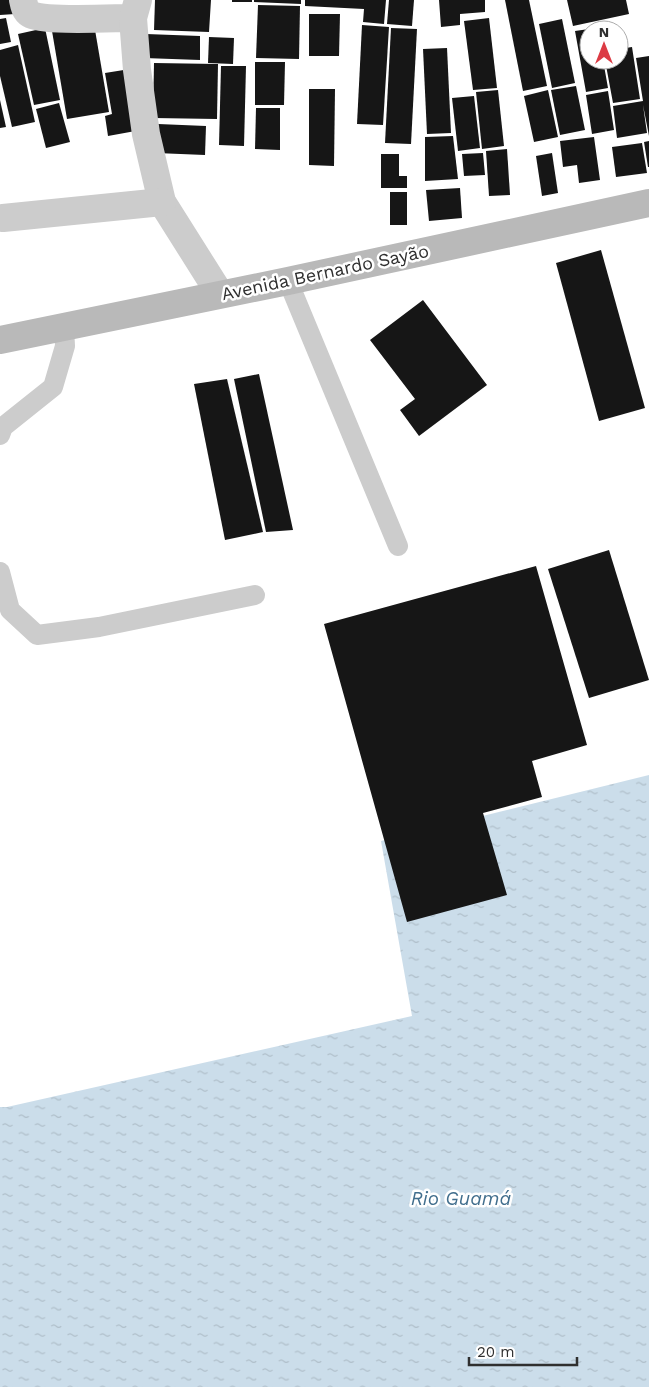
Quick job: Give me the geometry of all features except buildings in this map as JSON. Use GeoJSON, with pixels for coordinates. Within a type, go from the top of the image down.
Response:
{"type":"FeatureCollection","features":[{"type":"Feature","properties":{"kind":"main road","name":"Avenida Bernardo Sayão"},"geometry":{"type":"LineString","coordinates":[[0,340],[288,281],[649,203]]}},
{"type":"Feature","properties":{"kind":"street"},"geometry":{"type":"LineString","coordinates":[[23,0],[25,9],[30,14],[59,19],[135,9],[137,70],[146,134],[162,202],[220,294]]}},
{"type":"Feature","properties":{"kind":"street"},"geometry":{"type":"LineString","coordinates":[[3,218],[162,202]]}},
{"type":"Feature","properties":{"kind":"lane"},"geometry":{"type":"LineString","coordinates":[[288,281],[398,546]]}},
{"type":"Feature","properties":{"kind":"lane"},"geometry":{"type":"LineString","coordinates":[[0,435],[3,427],[53,387],[65,346],[64,327]]}},
{"type":"Feature","properties":{"kind":"lane"},"geometry":{"type":"LineString","coordinates":[[0,572],[10,610],[37,635],[99,627],[255,595]]}},
{"type":"Feature","properties":{"kind":"water","name":"Rio Guamá"},"geometry":{"type":"Polygon","coordinates":[[[649,775],[649,1387],[0,1387],[0,1107],[7,1107],[412,1016],[381,841],[649,775]]]}}]}
